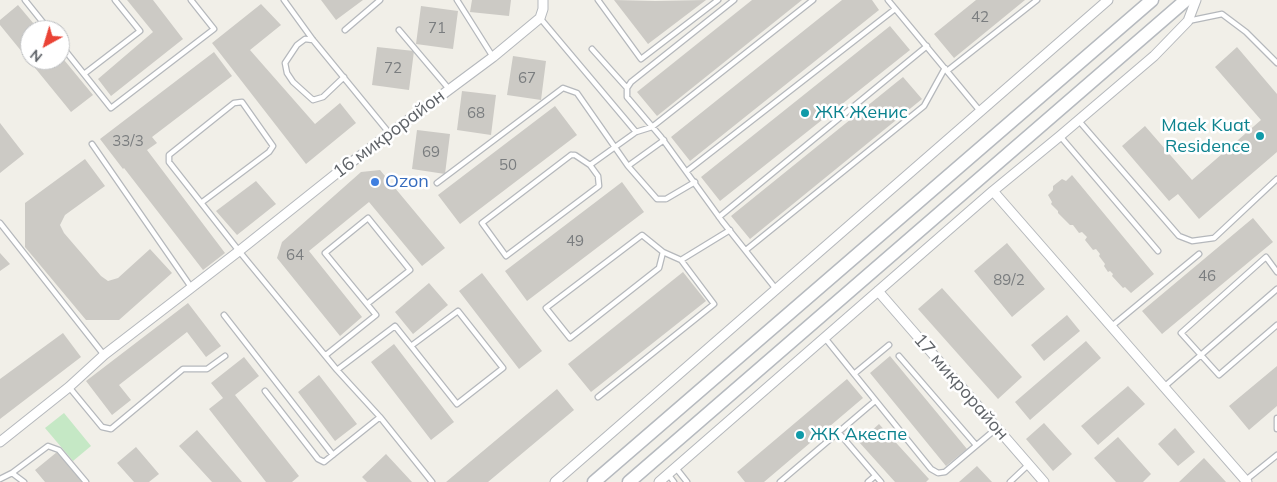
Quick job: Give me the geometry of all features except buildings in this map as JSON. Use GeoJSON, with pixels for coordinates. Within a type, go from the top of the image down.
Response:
{"type":"FeatureCollection","features":[{"type":"Feature","properties":{"kind":"main road"},"geometry":{"type":"LineString","coordinates":[[594,482],[1152,0]]}},
{"type":"Feature","properties":{"kind":"main road"},"geometry":{"type":"LineString","coordinates":[[629,482],[1186,0]]}},
{"type":"Feature","properties":{"kind":"main road"},"geometry":{"type":"LineString","coordinates":[[794,309],[810,326]]}},
{"type":"Feature","properties":{"kind":"street"},"geometry":{"type":"LineString","coordinates":[[540,18],[543,0]]}},
{"type":"Feature","properties":{"kind":"street"},"geometry":{"type":"LineString","coordinates":[[555,482],[1108,0]]}},
{"type":"Feature","properties":{"kind":"street"},"geometry":{"type":"LineString","coordinates":[[659,482],[992,191],[1154,56],[1188,21],[1196,0]]}},
{"type":"Feature","properties":{"kind":"street","name":"16 микрорайон"},"geometry":{"type":"LineString","coordinates":[[0,442],[69,387],[104,355],[337,173],[493,57],[540,18]]}},
{"type":"Feature","properties":{"kind":"street"},"geometry":{"type":"LineString","coordinates":[[992,191],[1247,481]]}},
{"type":"Feature","properties":{"kind":"street","name":"17 микрорайон"},"geometry":{"type":"LineString","coordinates":[[878,291],[1044,482]]}},
{"type":"Feature","properties":{"kind":"lane"},"geometry":{"type":"LineString","coordinates":[[25,0],[41,20]]}},
{"type":"Feature","properties":{"kind":"lane"},"geometry":{"type":"LineString","coordinates":[[84,74],[140,31],[115,0]]}},
{"type":"Feature","properties":{"kind":"lane"},"geometry":{"type":"LineString","coordinates":[[70,56],[111,108],[214,29],[191,0]]}},
{"type":"Feature","properties":{"kind":"lane"},"geometry":{"type":"LineString","coordinates":[[345,30],[380,0]]}},
{"type":"Feature","properties":{"kind":"lane"},"geometry":{"type":"LineString","coordinates":[[457,0],[493,57]]}},
{"type":"Feature","properties":{"kind":"lane"},"geometry":{"type":"LineString","coordinates":[[598,0],[641,59],[718,0]]}},
{"type":"Feature","properties":{"kind":"lane"},"geometry":{"type":"LineString","coordinates":[[734,0],[631,82],[627,88],[627,97],[664,140],[719,217],[776,289]]}},
{"type":"Feature","properties":{"kind":"lane"},"geometry":{"type":"LineString","coordinates":[[590,165],[636,132],[652,127],[813,0]]}},
{"type":"Feature","properties":{"kind":"lane"},"geometry":{"type":"LineString","coordinates":[[746,250],[924,106],[946,70],[1037,0]]}},
{"type":"Feature","properties":{"kind":"lane"},"geometry":{"type":"LineString","coordinates":[[287,1],[313,40],[390,134]]}},
{"type":"Feature","properties":{"kind":"lane"},"geometry":{"type":"LineString","coordinates":[[889,1],[980,111]]}},
{"type":"Feature","properties":{"kind":"lane"},"geometry":{"type":"LineString","coordinates":[[687,171],[895,9]]}},
{"type":"Feature","properties":{"kind":"lane"},"geometry":{"type":"LineString","coordinates":[[1188,21],[1222,14],[1246,32],[1277,63]]}},
{"type":"Feature","properties":{"kind":"lane"},"geometry":{"type":"LineString","coordinates":[[540,18],[636,132]]}},
{"type":"Feature","properties":{"kind":"lane"},"geometry":{"type":"LineString","coordinates":[[399,30],[449,89]]}},
{"type":"Feature","properties":{"kind":"lane"},"geometry":{"type":"LineString","coordinates":[[313,40],[305,39],[297,45],[285,62],[288,73],[294,82],[313,100],[323,97],[344,77]]}},
{"type":"Feature","properties":{"kind":"lane"},"geometry":{"type":"LineString","coordinates":[[719,217],[927,46]]}},
{"type":"Feature","properties":{"kind":"lane"},"geometry":{"type":"LineString","coordinates":[[592,49],[627,88]]}},
{"type":"Feature","properties":{"kind":"lane"},"geometry":{"type":"LineString","coordinates":[[437,183],[562,88],[578,93],[628,166],[657,199],[666,199],[695,182]]}},
{"type":"Feature","properties":{"kind":"lane"},"geometry":{"type":"LineString","coordinates":[[201,203],[269,152],[273,146],[242,102],[234,103],[169,155],[169,162],[201,203],[239,251],[337,370],[380,417],[432,482]]}},
{"type":"Feature","properties":{"kind":"lane"},"geometry":{"type":"LineString","coordinates":[[1078,120],[1178,236],[1192,241],[1214,238],[1277,179]]}},
{"type":"Feature","properties":{"kind":"lane"},"geometry":{"type":"LineString","coordinates":[[1060,136],[1158,251]]}},
{"type":"Feature","properties":{"kind":"lane"},"geometry":{"type":"LineString","coordinates":[[628,166],[664,140]]}},
{"type":"Feature","properties":{"kind":"lane"},"geometry":{"type":"LineString","coordinates":[[92,144],[191,287]]}},
{"type":"Feature","properties":{"kind":"lane"},"geometry":{"type":"LineString","coordinates":[[571,155],[575,155],[590,165],[598,176],[600,186],[506,256],[482,223],[571,155]]}},
{"type":"Feature","properties":{"kind":"lane"},"geometry":{"type":"LineString","coordinates":[[326,355],[376,315],[325,253],[368,218],[410,270],[367,304]]}},
{"type":"Feature","properties":{"kind":"lane"},"geometry":{"type":"LineString","coordinates":[[0,223],[104,355]]}},
{"type":"Feature","properties":{"kind":"lane"},"geometry":{"type":"LineString","coordinates":[[681,260],[730,230]]}},
{"type":"Feature","properties":{"kind":"lane"},"geometry":{"type":"LineString","coordinates":[[598,397],[714,304],[681,260],[663,252],[642,235],[546,308],[570,338],[659,268],[663,252]]}},
{"type":"Feature","properties":{"kind":"lane"},"geometry":{"type":"LineString","coordinates":[[1111,326],[1200,254]]}},
{"type":"Feature","properties":{"kind":"lane"},"geometry":{"type":"LineString","coordinates":[[1277,272],[1266,257],[1181,333],[1219,375],[1277,325]]}},
{"type":"Feature","properties":{"kind":"lane"},"geometry":{"type":"LineString","coordinates":[[1164,387],[1277,289]]}},
{"type":"Feature","properties":{"kind":"lane"},"geometry":{"type":"LineString","coordinates":[[337,370],[395,326],[457,404],[504,368],[458,310],[412,346]]}},
{"type":"Feature","properties":{"kind":"lane"},"geometry":{"type":"LineString","coordinates":[[224,315],[333,456]]}},
{"type":"Feature","properties":{"kind":"lane"},"geometry":{"type":"LineString","coordinates":[[825,338],[931,470],[938,474],[945,472],[997,428]]}},
{"type":"Feature","properties":{"kind":"lane"},"geometry":{"type":"LineString","coordinates":[[854,374],[889,346]]}},
{"type":"Feature","properties":{"kind":"lane"},"geometry":{"type":"LineString","coordinates":[[69,387],[102,427],[111,428],[183,369],[207,369],[225,356]]}},
{"type":"Feature","properties":{"kind":"lane"},"geometry":{"type":"LineString","coordinates":[[899,356],[976,446]]}},
{"type":"Feature","properties":{"kind":"lane"},"geometry":{"type":"LineString","coordinates":[[265,390],[318,459],[324,462],[380,417]]}},
{"type":"Feature","properties":{"kind":"lane"},"geometry":{"type":"LineString","coordinates":[[780,482],[876,402]]}},
{"type":"Feature","properties":{"kind":"lane"},"geometry":{"type":"LineString","coordinates":[[1277,418],[1277,429]]}},
{"type":"Feature","properties":{"kind":"lane"},"geometry":{"type":"LineString","coordinates":[[839,433],[880,482]]}},
{"type":"Feature","properties":{"kind":"lane"},"geometry":{"type":"LineString","coordinates":[[0,479],[12,473],[48,446],[59,450],[86,482]]}},
{"type":"Feature","properties":{"kind":"lane"},"geometry":{"type":"LineString","coordinates":[[1247,481],[1277,455]]}},
{"type":"Feature","properties":{"kind":"lane"},"geometry":{"type":"LineString","coordinates":[[1010,482],[1028,464]]}},
{"type":"Feature","properties":{"kind":"lane"},"geometry":{"type":"LineString","coordinates":[[675,468],[687,482]]}},
{"type":"Feature","properties":{"kind":"lane"},"geometry":{"type":"LineString","coordinates":[[12,473],[24,482]]}},
{"type":"Feature","properties":{"kind":"lane"},"geometry":{"type":"LineString","coordinates":[[668,474],[674,482]]}},
{"type":"Feature","properties":{"kind":"lane"},"geometry":{"type":"LineString","coordinates":[[868,482],[875,476]]}},
{"type":"Feature","properties":{"kind":"green space"},"geometry":{"type":"Polygon","coordinates":[[[64,413],[91,446],[73,461],[45,428],[64,413]]]}},
{"type":"Feature","properties":{"kind":"place","name":"ЖК Женис"},"geometry":{"type":"Point","coordinates":[805,113]}},
{"type":"Feature","properties":{"kind":"place","name":"Maek Kuat Residence"},"geometry":{"type":"Point","coordinates":[1260,136]}},
{"type":"Feature","properties":{"kind":"place","name":"Ozon"},"geometry":{"type":"Point","coordinates":[375,182]}},
{"type":"Feature","properties":{"kind":"place","name":"ЖК Акеспе"},"geometry":{"type":"Point","coordinates":[800,435]}}]}
